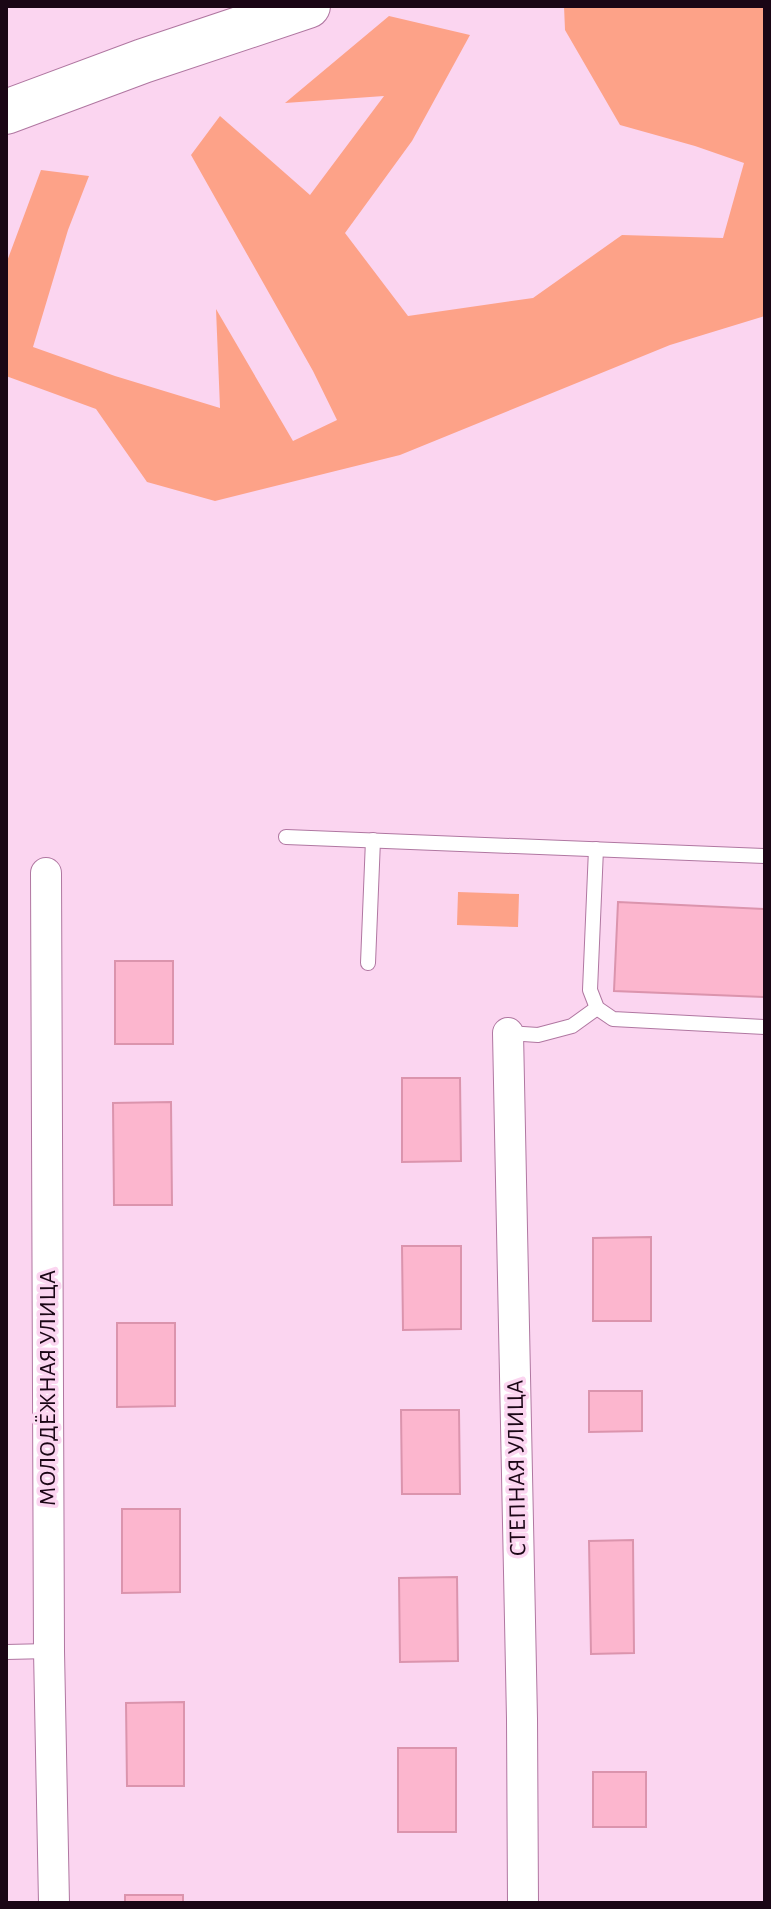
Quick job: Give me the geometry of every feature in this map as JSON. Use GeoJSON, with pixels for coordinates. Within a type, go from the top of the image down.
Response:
{"type":"FeatureCollection","features":[{"type":"Feature","properties":{"kind":"main road"},"geometry":{"type":"LineString","coordinates":[[6,112],[143,61],[308,6]]}},
{"type":"Feature","properties":{"kind":"street","name":"МОЛОДЁЖНАЯ УЛИЦА"},"geometry":{"type":"LineString","coordinates":[[46,873],[49,1651],[54,1903]]}},
{"type":"Feature","properties":{"kind":"street","name":"СТЕПНАЯ УЛИЦА"},"geometry":{"type":"LineString","coordinates":[[508,1033],[522,1703],[523,1903]]}},
{"type":"Feature","properties":{"kind":"lane"},"geometry":{"type":"LineString","coordinates":[[286,837],[765,856]]}},
{"type":"Feature","properties":{"kind":"lane"},"geometry":{"type":"LineString","coordinates":[[368,963],[373,840]]}},
{"type":"Feature","properties":{"kind":"lane"},"geometry":{"type":"LineString","coordinates":[[596,849],[590,990],[597,1008],[613,1019],[765,1027]]}},
{"type":"Feature","properties":{"kind":"lane"},"geometry":{"type":"LineString","coordinates":[[508,1033],[538,1035],[572,1026],[597,1008]]}},
{"type":"Feature","properties":{"kind":"lane"},"geometry":{"type":"LineString","coordinates":[[6,1652],[49,1651]]}},
{"type":"Feature","properties":{"kind":"shaded area"},"geometry":{"type":"Polygon","coordinates":[[[564,6],[765,6],[765,316],[670,345],[400,455],[215,501],[147,482],[96,409],[6,376],[6,264],[41,170],[89,176],[68,230],[33,347],[220,408],[216,309],[293,441],[337,420],[313,371],[191,155],[220,116],[310,195],[384,96],[285,103],[389,16],[470,35],[412,141],[345,233],[408,316],[533,298],[622,235],[723,238],[744,163],[620,125],[565,30],[564,6]]]}},
{"type":"Feature","properties":{"kind":"shaded area"},"geometry":{"type":"Polygon","coordinates":[[[458,892],[519,894],[518,927],[457,925],[458,892]]]}},
{"type":"Feature","properties":{"kind":"building"},"geometry":{"type":"Polygon","coordinates":[[[618,902],[765,909],[765,997],[614,991],[618,902]]]}},
{"type":"Feature","properties":{"kind":"building"},"geometry":{"type":"Polygon","coordinates":[[[115,961],[173,961],[173,1044],[115,1044],[115,961]]]}},
{"type":"Feature","properties":{"kind":"building"},"geometry":{"type":"Polygon","coordinates":[[[402,1078],[460,1078],[461,1161],[402,1162],[402,1078]]]}},
{"type":"Feature","properties":{"kind":"building"},"geometry":{"type":"Polygon","coordinates":[[[171,1102],[172,1205],[114,1205],[113,1103],[171,1102]]]}},
{"type":"Feature","properties":{"kind":"building"},"geometry":{"type":"Polygon","coordinates":[[[651,1237],[651,1321],[593,1321],[593,1238],[651,1237]]]}},
{"type":"Feature","properties":{"kind":"building"},"geometry":{"type":"Polygon","coordinates":[[[402,1246],[461,1246],[461,1329],[403,1330],[402,1246]]]}},
{"type":"Feature","properties":{"kind":"building"},"geometry":{"type":"Polygon","coordinates":[[[117,1323],[175,1323],[175,1406],[117,1407],[117,1323]]]}},
{"type":"Feature","properties":{"kind":"building"},"geometry":{"type":"Polygon","coordinates":[[[589,1391],[642,1391],[642,1431],[589,1432],[589,1391]]]}},
{"type":"Feature","properties":{"kind":"building"},"geometry":{"type":"Polygon","coordinates":[[[401,1410],[459,1410],[460,1494],[402,1494],[401,1410]]]}},
{"type":"Feature","properties":{"kind":"building"},"geometry":{"type":"Polygon","coordinates":[[[122,1509],[180,1509],[180,1592],[122,1593],[122,1509]]]}},
{"type":"Feature","properties":{"kind":"building"},"geometry":{"type":"Polygon","coordinates":[[[633,1540],[634,1653],[591,1654],[589,1541],[633,1540]]]}},
{"type":"Feature","properties":{"kind":"building"},"geometry":{"type":"Polygon","coordinates":[[[457,1577],[458,1661],[400,1662],[399,1578],[457,1577]]]}},
{"type":"Feature","properties":{"kind":"building"},"geometry":{"type":"Polygon","coordinates":[[[184,1702],[184,1786],[127,1786],[126,1703],[184,1702]]]}},
{"type":"Feature","properties":{"kind":"building"},"geometry":{"type":"Polygon","coordinates":[[[398,1748],[456,1748],[456,1832],[398,1832],[398,1748]]]}},
{"type":"Feature","properties":{"kind":"building"},"geometry":{"type":"Polygon","coordinates":[[[593,1772],[646,1772],[646,1827],[593,1827],[593,1772]]]}},
{"type":"Feature","properties":{"kind":"building"},"geometry":{"type":"Polygon","coordinates":[[[125,1895],[183,1895],[183,1903],[125,1903],[125,1895]]]}}]}
